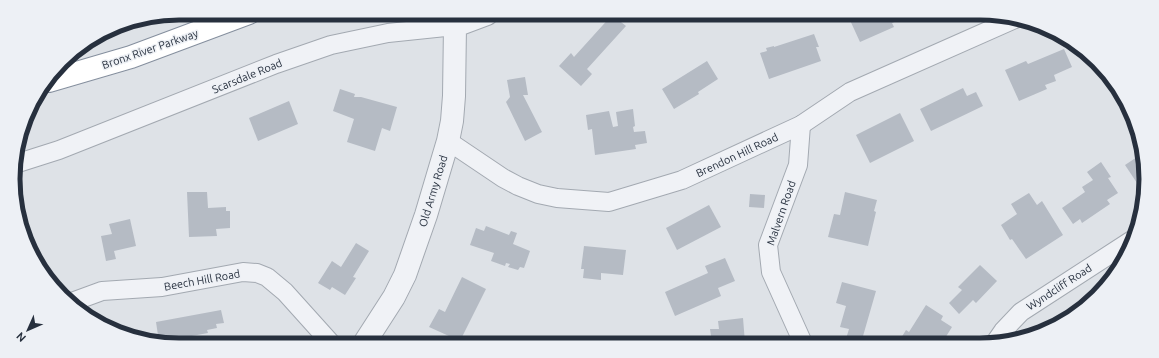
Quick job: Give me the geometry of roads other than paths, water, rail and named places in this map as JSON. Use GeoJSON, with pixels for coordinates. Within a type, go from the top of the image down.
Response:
{"type":"FeatureCollection","features":[{"type":"Feature","properties":{"kind":"highway","name":"Bronx River Parkway"},"geometry":{"type":"LineString","coordinates":[[55,79],[131,56],[230,20]]}},
{"type":"Feature","properties":{"kind":"street","name":"Scarsdale Road"},"geometry":{"type":"LineString","coordinates":[[21,162],[59,150],[276,64],[331,45],[388,33],[455,26],[471,20]]}},
{"type":"Feature","properties":{"kind":"street","name":"Brendon Hill Road"},"geometry":{"type":"LineString","coordinates":[[448,141],[503,178],[538,194],[557,198],[609,202],[682,180],[801,124],[850,92],[1007,22]]}},
{"type":"Feature","properties":{"kind":"street","name":"Old Army Road"},"geometry":{"type":"LineString","coordinates":[[368,338],[384,314],[405,275],[448,141],[452,121],[454,96],[455,26]]}},
{"type":"Feature","properties":{"kind":"street","name":"Malvern Road"},"geometry":{"type":"LineString","coordinates":[[800,338],[771,272],[768,245],[798,165],[801,124]]}},
{"type":"Feature","properties":{"kind":"street","name":"Wyndcliff Road"},"geometry":{"type":"LineString","coordinates":[[999,337],[1021,312],[1125,245]]}},
{"type":"Feature","properties":{"kind":"street","name":"Beech Hill Road"},"geometry":{"type":"LineString","coordinates":[[76,301],[102,291],[162,287],[243,272],[257,274],[267,277],[285,292],[326,338]]}}]}
